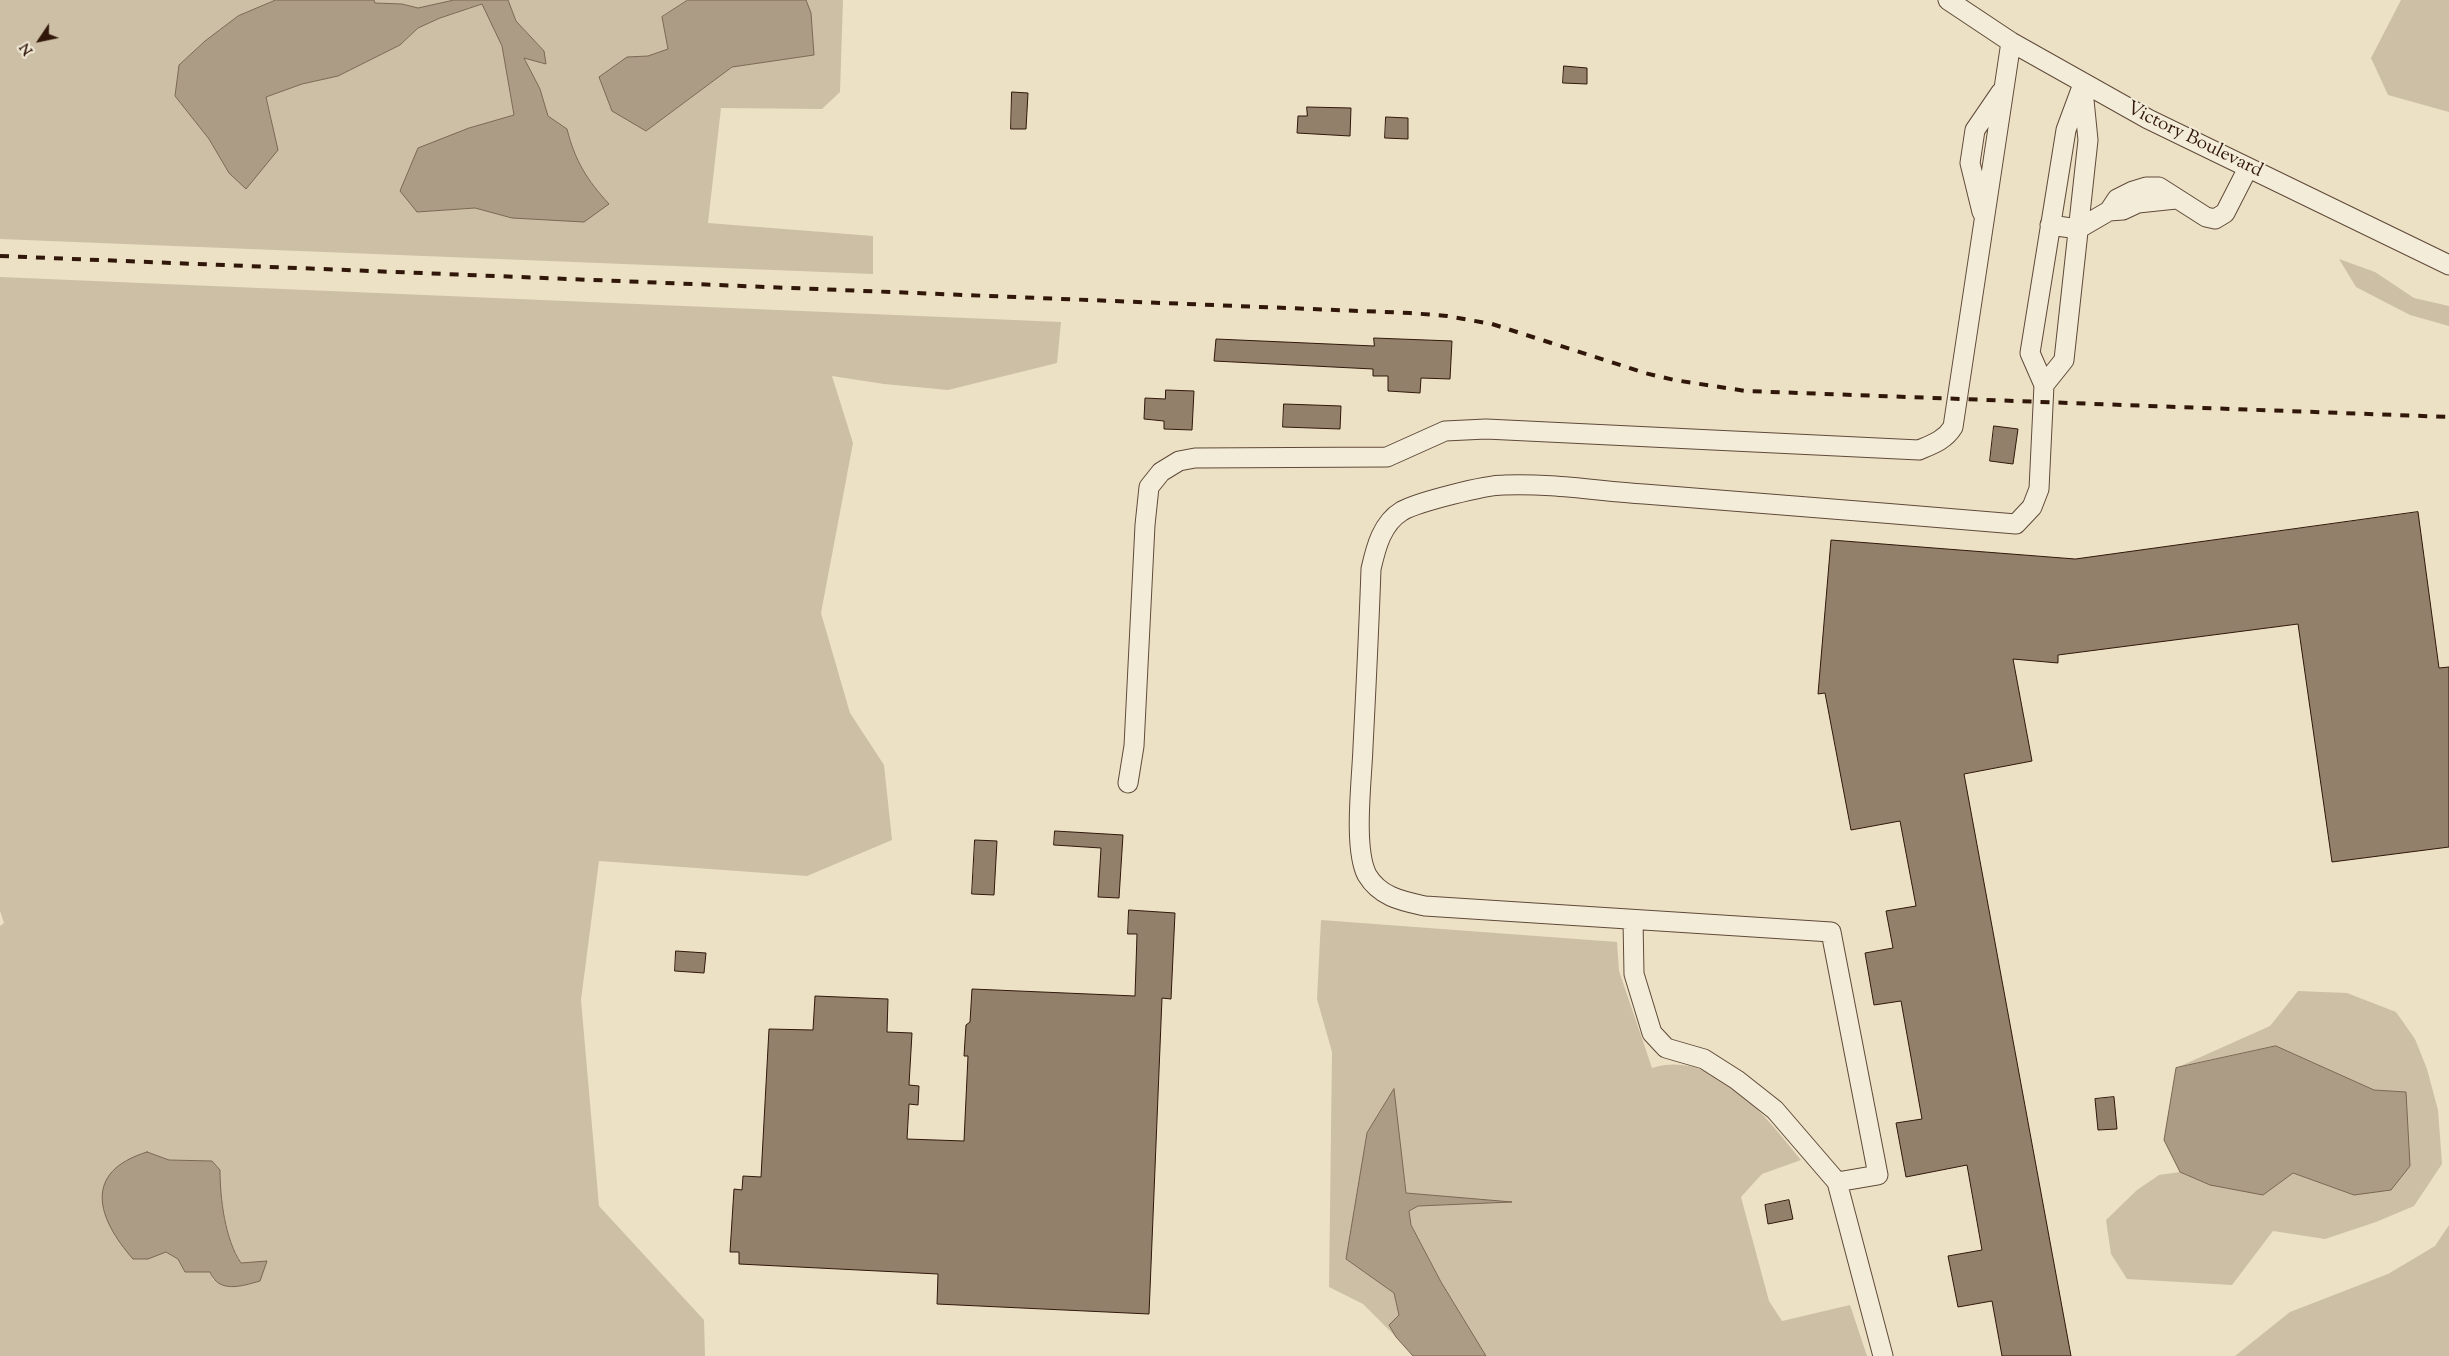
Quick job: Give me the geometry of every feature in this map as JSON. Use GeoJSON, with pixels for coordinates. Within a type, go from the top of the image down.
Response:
{"type":"FeatureCollection","features":[{"type":"Feature","properties":{"kind":"street","name":"Victory Boulevard"},"geometry":{"type":"LineString","coordinates":[[1948,0],[2011,42],[2148,119],[2449,265]]}},
{"type":"Feature","properties":{"kind":"street"},"geometry":{"type":"LineString","coordinates":[[1128,783],[1134,746],[1149,487],[1161,472],[1179,461],[1195,458],[1387,457],[1445,431],[1486,429],[1919,450],[1935,444],[1948,435],[1953,426],[1984,220],[1970,163],[1974,130],[2004,89],[2011,42]]}},
{"type":"Feature","properties":{"kind":"street"},"geometry":{"type":"LineString","coordinates":[[1837,1182],[1878,1174],[1831,932],[1425,906],[1395,899],[1382,893],[1367,874],[1361,850],[1360,817],[1371,569],[1378,541],[1393,517],[1404,510],[1464,492],[1504,485],[1587,488],[2016,524],[2032,507],[2039,489],[2044,385],[2030,353],[2066,130],[2083,84]]}},
{"type":"Feature","properties":{"kind":"street"},"geometry":{"type":"LineString","coordinates":[[2044,385],[2064,360],[2088,140],[2083,84]]}},
{"type":"Feature","properties":{"kind":"street"},"geometry":{"type":"LineString","coordinates":[[2050,225],[2078,229],[2109,211],[2123,210],[2138,203],[2176,199],[2206,217],[2215,219],[2221,217],[2248,168]]}},
{"type":"Feature","properties":{"kind":"street"},"geometry":{"type":"LineString","coordinates":[[1633,920],[1634,974],[1652,1033],[1666,1048],[1704,1059],[1738,1080],[1775,1110],[1837,1182],[1883,1356]]}},
{"type":"Feature","properties":{"kind":"shaded area"},"geometry":{"type":"Polygon","coordinates":[[[0,0],[276,0],[238,16],[205,41],[179,65],[175,96],[209,139],[229,173],[272,121],[266,97],[302,84],[338,76],[400,45],[418,28],[440,18],[483,4],[502,46],[514,115],[469,128],[417,212],[475,208],[512,218],[609,204],[594,187],[583,170],[567,129],[548,116],[540,89],[524,57],[544,51],[516,21],[508,0],[688,0],[662,17],[668,49],[648,56],[627,57],[646,131],[732,67],[814,55],[811,13],[806,0],[843,0],[840,92],[822,109],[721,108],[708,223],[873,236],[873,274],[0,239],[0,0]]]}},
{"type":"Feature","properties":{"kind":"shaded area"},"geometry":{"type":"Polygon","coordinates":[[[276,0],[374,0],[375,3],[402,4],[418,8],[454,0],[508,0],[516,21],[544,51],[546,64],[524,58],[540,89],[548,116],[567,129],[583,170],[594,187],[609,204],[584,222],[512,218],[475,208],[417,212],[400,191],[418,148],[469,128],[514,115],[502,46],[482,4],[440,18],[418,28],[400,45],[338,76],[302,84],[266,97],[278,150],[246,189],[229,173],[209,139],[175,96],[179,65],[205,41],[238,16],[276,0]]]}},
{"type":"Feature","properties":{"kind":"shaded area"},"geometry":{"type":"Polygon","coordinates":[[[374,0],[454,0],[418,8],[402,4],[375,3],[374,0]]]}},
{"type":"Feature","properties":{"kind":"shaded area"},"geometry":{"type":"Polygon","coordinates":[[[688,0],[806,0],[811,13],[814,55],[732,67],[646,131],[612,111],[599,77],[627,57],[648,56],[668,49],[662,17],[688,0]]]}},
{"type":"Feature","properties":{"kind":"shaded area"},"geometry":{"type":"Polygon","coordinates":[[[2401,0],[2449,0],[2449,112],[2388,95],[2371,58],[2401,0]]]}},
{"type":"Feature","properties":{"kind":"shaded area"},"geometry":{"type":"Polygon","coordinates":[[[2339,259],[2375,272],[2414,298],[2449,306],[2449,326],[2410,315],[2356,287],[2339,259]]]}},
{"type":"Feature","properties":{"kind":"shaded area"},"geometry":{"type":"Polygon","coordinates":[[[0,277],[1061,322],[1057,363],[948,390],[884,384],[832,376],[853,443],[821,613],[850,713],[884,765],[892,840],[807,876],[599,861],[581,1000],[599,1206],[704,1320],[705,1356],[0,1356],[0,926],[4,923],[0,911],[0,277]],[[146,1152],[166,1252],[178,1259],[185,1272],[210,1272],[213,1280],[267,1262],[241,1263],[231,1242],[224,1218],[220,1170],[212,1161],[169,1160],[146,1152]]]}},
{"type":"Feature","properties":{"kind":"shaded area"},"geometry":{"type":"Polygon","coordinates":[[[1321,920],[1617,942],[1619,971],[1652,1068],[1675,1064],[1697,1068],[1717,1077],[1755,1107],[1801,1160],[1762,1174],[1741,1197],[1769,1301],[1782,1321],[1850,1305],[1867,1356],[1486,1356],[1441,1282],[1411,1225],[1409,1211],[1418,1206],[1507,1202],[1406,1193],[1393,1090],[1346,1259],[1394,1293],[1399,1315],[1389,1325],[1396,1337],[1363,1304],[1329,1287],[1332,1052],[1317,999],[1321,920]]]}},
{"type":"Feature","properties":{"kind":"shaded area"},"geometry":{"type":"Polygon","coordinates":[[[2298,991],[2347,993],[2396,1012],[2415,1039],[2427,1069],[2438,1110],[2442,1164],[2414,1206],[2376,1222],[2325,1239],[2273,1231],[2232,1285],[2127,1279],[2111,1254],[2106,1220],[2137,1190],[2159,1175],[2180,1172],[2210,1185],[2293,1173],[2354,1195],[2405,1092],[2374,1090],[2276,1046],[2176,1068],[2270,1026],[2298,991]]]}},
{"type":"Feature","properties":{"kind":"shaded area"},"geometry":{"type":"Polygon","coordinates":[[[2276,1046],[2374,1090],[2406,1092],[2410,1166],[2391,1190],[2354,1195],[2293,1173],[2263,1195],[2210,1185],[2180,1172],[2164,1140],[2176,1068],[2276,1046]]]}},
{"type":"Feature","properties":{"kind":"shaded area"},"geometry":{"type":"Polygon","coordinates":[[[1394,1089],[1406,1193],[1512,1202],[1418,1206],[1409,1211],[1411,1225],[1441,1282],[1486,1356],[1413,1356],[1396,1337],[1389,1325],[1399,1315],[1394,1293],[1346,1259],[1367,1133],[1394,1089]]]}},
{"type":"Feature","properties":{"kind":"shaded area"},"geometry":{"type":"Polygon","coordinates":[[[147,1152],[169,1160],[212,1161],[220,1170],[222,1206],[231,1243],[241,1263],[267,1261],[260,1281],[232,1287],[225,1286],[214,1279],[210,1272],[185,1272],[178,1259],[166,1252],[148,1259],[133,1259],[111,1228],[104,1212],[102,1198],[105,1184],[112,1171],[126,1161],[147,1152]]]}},
{"type":"Feature","properties":{"kind":"shaded area"},"geometry":{"type":"Polygon","coordinates":[[[2449,1225],[2449,1356],[2235,1356],[2290,1312],[2388,1274],[2435,1246],[2449,1225]]]}},
{"type":"Feature","properties":{"kind":"building"},"geometry":{"type":"Polygon","coordinates":[[[1564,66],[1587,68],[1587,84],[1563,83],[1564,66]]]}},
{"type":"Feature","properties":{"kind":"building"},"geometry":{"type":"Polygon","coordinates":[[[1012,92],[1028,93],[1026,129],[1011,129],[1012,92]]]}},
{"type":"Feature","properties":{"kind":"building"},"geometry":{"type":"Polygon","coordinates":[[[1307,107],[1351,108],[1350,136],[1297,133],[1298,116],[1307,116],[1307,107]]]}},
{"type":"Feature","properties":{"kind":"building"},"geometry":{"type":"Polygon","coordinates":[[[1386,117],[1408,118],[1408,139],[1385,138],[1386,117]]]}},
{"type":"Feature","properties":{"kind":"building"},"geometry":{"type":"Polygon","coordinates":[[[1374,338],[1452,341],[1450,379],[1421,378],[1420,393],[1388,391],[1388,376],[1373,376],[1373,369],[1214,361],[1216,339],[1374,346],[1374,338]]]}},
{"type":"Feature","properties":{"kind":"building"},"geometry":{"type":"Polygon","coordinates":[[[1166,390],[1194,391],[1192,430],[1164,429],[1164,421],[1144,419],[1145,398],[1165,399],[1166,390]]]}},
{"type":"Feature","properties":{"kind":"building"},"geometry":{"type":"Polygon","coordinates":[[[1284,404],[1341,406],[1340,429],[1283,427],[1284,404]]]}},
{"type":"Feature","properties":{"kind":"building"},"geometry":{"type":"Polygon","coordinates":[[[1994,426],[2018,429],[2013,464],[1990,461],[1994,426]]]}},
{"type":"Feature","properties":{"kind":"building"},"geometry":{"type":"Polygon","coordinates":[[[2418,512],[2439,668],[2449,667],[2449,847],[2332,862],[2298,624],[2058,655],[2058,663],[2013,659],[2032,761],[1964,774],[2071,1356],[2002,1356],[1992,1301],[1958,1307],[1948,1256],[1982,1250],[1967,1165],[1906,1177],[1896,1123],[1922,1119],[1901,1001],[1874,1005],[1865,953],[1893,948],[1886,911],[1916,906],[1900,821],[1851,830],[1825,693],[1818,694],[1831,540],[2075,559],[2418,512]]]}},
{"type":"Feature","properties":{"kind":"building"},"geometry":{"type":"Polygon","coordinates":[[[1055,831],[1123,835],[1119,898],[1098,897],[1101,848],[1054,845],[1055,831]]]}},
{"type":"Feature","properties":{"kind":"building"},"geometry":{"type":"Polygon","coordinates":[[[975,840],[997,841],[994,895],[972,894],[975,840]]]}},
{"type":"Feature","properties":{"kind":"building"},"geometry":{"type":"Polygon","coordinates":[[[1129,910],[1175,913],[1171,999],[1162,998],[1149,1314],[937,1304],[938,1274],[739,1264],[739,1252],[730,1252],[734,1189],[742,1190],[743,1176],[761,1177],[769,1029],[813,1030],[815,996],[888,999],[887,1032],[912,1033],[909,1085],[919,1086],[918,1105],[909,1104],[907,1139],[964,1141],[968,1056],[964,1056],[966,1025],[970,1022],[972,989],[1135,996],[1137,934],[1128,934],[1129,910]]]}},
{"type":"Feature","properties":{"kind":"building"},"geometry":{"type":"Polygon","coordinates":[[[676,951],[706,953],[704,973],[675,971],[676,951]]]}},
{"type":"Feature","properties":{"kind":"building"},"geometry":{"type":"Polygon","coordinates":[[[2114,1097],[2117,1129],[2098,1130],[2095,1099],[2114,1097]]]}},
{"type":"Feature","properties":{"kind":"building"},"geometry":{"type":"Polygon","coordinates":[[[1789,1200],[1793,1219],[1768,1224],[1765,1205],[1789,1200]]]}},
{"type":"Feature","properties":{"kind":"railway"},"geometry":{"type":"LineString","coordinates":[[0,256],[1410,313],[1447,316],[1492,324],[1645,373],[1674,380],[1746,391],[2449,417]]}}]}
